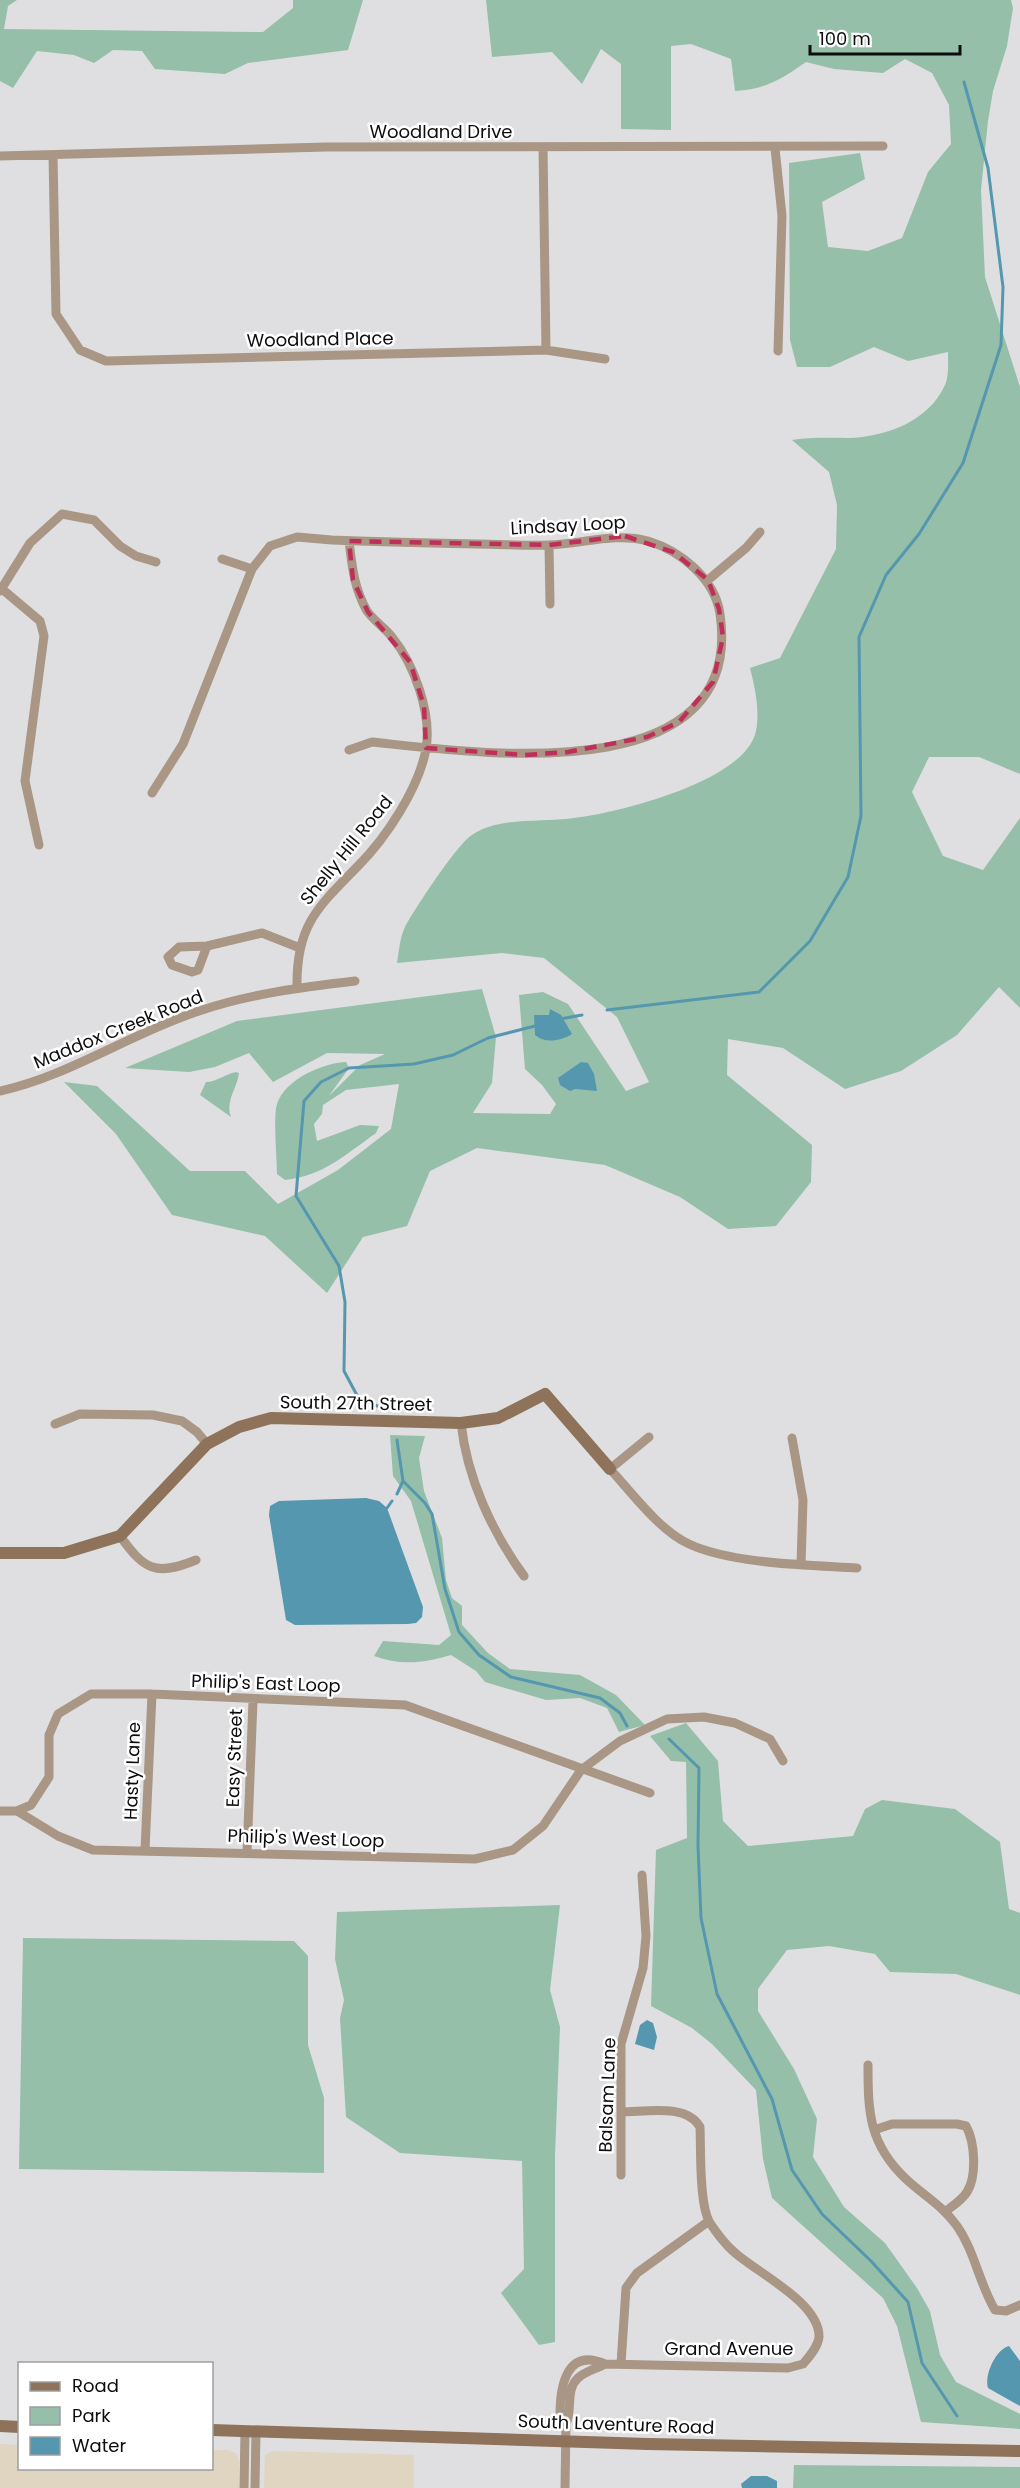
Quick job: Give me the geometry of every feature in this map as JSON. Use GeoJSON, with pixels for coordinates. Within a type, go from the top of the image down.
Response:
{"type":"FeatureCollection","features":[{"type":"Feature","properties":{"kind":"street","name":"Woodland Drive"},"geometry":{"type":"LineString","coordinates":[[0,156],[326,147],[775,148],[883,146]]}},
{"type":"Feature","properties":{"kind":"street"},"geometry":{"type":"LineString","coordinates":[[543,148],[546,350]]}},
{"type":"Feature","properties":{"kind":"street"},"geometry":{"type":"LineString","coordinates":[[775,148],[782,216],[778,351]]}},
{"type":"Feature","properties":{"kind":"street","name":"Woodland Place"},"geometry":{"type":"LineString","coordinates":[[53,155],[56,314],[80,350],[106,361],[546,350],[605,359]]}},
{"type":"Feature","properties":{"kind":"street"},"geometry":{"type":"LineString","coordinates":[[39,845],[25,781],[44,636],[40,621],[1,590],[30,543],[62,514],[94,520],[120,546],[136,556],[156,562]]}},
{"type":"Feature","properties":{"kind":"street"},"geometry":{"type":"LineString","coordinates":[[349,750],[372,742],[525,755],[568,752],[612,746],[647,737],[679,722],[697,705],[713,682],[720,662],[723,637],[719,609],[708,580],[746,548],[759,532]]}},
{"type":"Feature","properties":{"kind":"street","name":"Lindsay Loop"},"geometry":{"type":"LineString","coordinates":[[152,793],[183,744],[252,569],[270,546],[297,537],[349,541],[549,545],[625,536],[649,541],[673,552],[708,580]]}},
{"type":"Feature","properties":{"kind":"street","name":"Shelly Hill Road"},"geometry":{"type":"LineString","coordinates":[[297,987],[300,948],[307,927],[322,900],[359,865],[404,808],[426,748],[424,706],[410,662],[391,636],[368,612],[353,580],[349,541]]}},
{"type":"Feature","properties":{"kind":"street"},"geometry":{"type":"LineString","coordinates":[[549,545],[550,604]]}},
{"type":"Feature","properties":{"kind":"street"},"geometry":{"type":"LineString","coordinates":[[222,559],[252,569]]}},
{"type":"Feature","properties":{"kind":"street"},"geometry":{"type":"LineString","coordinates":[[207,946],[262,933],[300,948]]}},
{"type":"Feature","properties":{"kind":"street","name":"Maddox Creek Road"},"geometry":{"type":"LineString","coordinates":[[0,1091],[30,1083],[199,1011],[297,987],[355,981]]}},
{"type":"Feature","properties":{"kind":"street","name":"South 27th Street"},"geometry":{"type":"LineString","coordinates":[[120,1536],[207,1444],[239,1427],[272,1418],[461,1424],[498,1418],[545,1394],[610,1469]]}},
{"type":"Feature","properties":{"kind":"street"},"geometry":{"type":"LineString","coordinates":[[55,1424],[80,1414],[153,1415],[182,1422],[197,1432],[207,1444]]}},
{"type":"Feature","properties":{"kind":"street"},"geometry":{"type":"LineString","coordinates":[[461,1424],[467,1463],[503,1548],[524,1576]]}},
{"type":"Feature","properties":{"kind":"street"},"geometry":{"type":"LineString","coordinates":[[649,1437],[610,1469],[655,1518],[688,1544],[722,1554],[801,1565],[857,1568]]}},
{"type":"Feature","properties":{"kind":"street"},"geometry":{"type":"LineString","coordinates":[[792,1438],[803,1500],[801,1565]]}},
{"type":"Feature","properties":{"kind":"street"},"geometry":{"type":"LineString","coordinates":[[0,1552],[64,1552],[120,1536],[138,1560],[153,1568],[173,1569],[196,1560]]}},
{"type":"Feature","properties":{"kind":"street","name":"Philip's East Loop"},"geometry":{"type":"LineString","coordinates":[[17,1811],[31,1805],[49,1778],[49,1735],[58,1714],[91,1694],[152,1694],[253,1701],[405,1705],[650,1793]]}},
{"type":"Feature","properties":{"kind":"street","name":"Hasty Lane"},"geometry":{"type":"LineString","coordinates":[[145,1850],[152,1694]]}},
{"type":"Feature","properties":{"kind":"street","name":"Easy Street"},"geometry":{"type":"LineString","coordinates":[[247,1853],[253,1701]]}},
{"type":"Feature","properties":{"kind":"street","name":"Philip's West Loop"},"geometry":{"type":"LineString","coordinates":[[17,1811],[58,1836],[93,1850],[475,1859],[513,1850],[543,1826],[581,1770],[620,1741],[667,1719],[704,1717],[735,1723],[770,1739],[783,1761]]}},
{"type":"Feature","properties":{"kind":"street"},"geometry":{"type":"LineString","coordinates":[[0,1811],[17,1811]]}},
{"type":"Feature","properties":{"kind":"street","name":"Balsam Lane"},"geometry":{"type":"LineString","coordinates":[[621,2175],[621,2044],[643,1968],[646,1936],[642,1875]]}},
{"type":"Feature","properties":{"kind":"street"},"geometry":{"type":"LineString","coordinates":[[868,2065],[868,2107],[883,2153],[906,2179],[946,2211],[970,2248],[983,2287],[995,2310],[1005,2311],[1020,2305]]}},
{"type":"Feature","properties":{"kind":"street","name":"Grand Avenue"},"geometry":{"type":"LineString","coordinates":[[565,2488],[566,2424],[560,2415],[562,2381],[570,2368],[582,2362],[595,2360],[605,2364],[788,2368],[803,2364],[813,2352],[819,2336],[812,2316],[793,2296],[733,2251],[709,2221],[702,2182],[700,2127],[696,2120],[688,2114],[674,2112],[621,2112]]}},
{"type":"Feature","properties":{"kind":"street"},"geometry":{"type":"LineString","coordinates":[[874,2130],[892,2124],[966,2126],[972,2146],[972,2179],[961,2200],[946,2211]]}},
{"type":"Feature","properties":{"kind":"street"},"geometry":{"type":"LineString","coordinates":[[621,2364],[626,2288],[637,2273],[709,2221]]}},
{"type":"Feature","properties":{"kind":"street"},"geometry":{"type":"LineString","coordinates":[[0,2426],[18,2427]]}},
{"type":"Feature","properties":{"kind":"street","name":"South Laventure Road"},"geometry":{"type":"LineString","coordinates":[[213,2430],[1020,2451]]}},
{"type":"Feature","properties":{"kind":"street"},"geometry":{"type":"LineString","coordinates":[[244,2488],[250,2431]]}},
{"type":"Feature","properties":{"kind":"street"},"geometry":{"type":"LineString","coordinates":[[250,2431],[255,2488]]}},
{"type":"Feature","properties":{"kind":"highlighted area"},"geometry":{"type":"Polygon","coordinates":[[[625,536],[673,552],[708,580],[719,609],[723,637],[719,662],[713,682],[679,722],[647,737],[568,752],[525,755],[426,748],[424,706],[410,662],[368,612],[353,580],[349,541],[549,545],[625,536]]]}},
{"type":"Feature","properties":{"kind":"shaded area"},"geometry":{"type":"Polygon","coordinates":[[[0,2444],[18,2445],[18,2470],[213,2470],[213,2450],[228,2450],[236,2453],[239,2462],[239,2488],[0,2488],[0,2444]]]}},
{"type":"Feature","properties":{"kind":"shaded area"},"geometry":{"type":"Polygon","coordinates":[[[273,2451],[414,2455],[414,2488],[264,2488],[265,2455],[273,2451]]]}},
{"type":"Feature","properties":{"kind":"green space"},"geometry":{"type":"Polygon","coordinates":[[[0,0],[17,0],[8,6],[4,29],[263,32],[293,8],[293,0],[363,0],[348,50],[248,63],[225,74],[155,69],[142,51],[113,50],[94,63],[74,55],[37,51],[13,88],[0,81],[0,0]]]}},
{"type":"Feature","properties":{"kind":"green space"},"geometry":{"type":"Polygon","coordinates":[[[486,0],[1011,0],[1013,8],[1007,46],[993,91],[988,121],[981,190],[985,277],[1020,387],[1020,774],[979,757],[929,757],[912,792],[943,856],[983,870],[1020,818],[1020,1008],[999,987],[957,1035],[901,1071],[845,1089],[783,1048],[728,1039],[727,1075],[812,1145],[811,1182],[776,1226],[728,1229],[680,1197],[605,1165],[477,1148],[430,1171],[407,1226],[363,1237],[327,1293],[265,1236],[172,1215],[116,1134],[64,1082],[97,1086],[190,1171],[245,1171],[278,1204],[338,1170],[391,1129],[399,1084],[346,1090],[323,1105],[322,1114],[314,1124],[317,1141],[360,1125],[379,1126],[376,1133],[322,1169],[299,1178],[285,1180],[277,1174],[275,1118],[281,1095],[296,1080],[306,1074],[327,1065],[346,1062],[349,1068],[329,1096],[360,1065],[385,1054],[327,1053],[273,1082],[249,1053],[215,1067],[189,1072],[125,1068],[237,1021],[482,989],[496,1037],[492,1083],[473,1113],[550,1114],[556,1104],[542,1085],[525,1069],[519,995],[543,992],[568,1004],[626,1091],[649,1082],[617,1017],[544,958],[502,953],[397,963],[403,931],[426,893],[456,851],[472,835],[483,829],[521,821],[594,815],[648,801],[706,779],[730,765],[747,749],[756,731],[757,715],[750,668],[780,658],[836,549],[837,505],[829,472],[792,440],[862,437],[905,425],[938,398],[948,373],[948,352],[908,361],[874,347],[830,367],[797,367],[790,340],[789,163],[860,153],[865,179],[822,202],[828,247],[868,251],[902,238],[928,172],[951,144],[949,105],[932,73],[905,59],[883,73],[834,69],[806,62],[772,83],[735,91],[731,59],[691,44],[671,46],[671,130],[621,129],[621,64],[601,49],[582,84],[552,52],[492,57],[486,0]]]}},
{"type":"Feature","properties":{"kind":"green space"},"geometry":{"type":"Polygon","coordinates":[[[239,1073],[238,1079],[229,1106],[231,1117],[200,1095],[206,1082],[239,1073]]]}},
{"type":"Feature","properties":{"kind":"green space"},"geometry":{"type":"Polygon","coordinates":[[[390,1435],[425,1436],[419,1458],[424,1491],[442,1538],[446,1580],[452,1598],[462,1606],[462,1625],[488,1653],[510,1669],[580,1675],[616,1695],[645,1725],[619,1732],[607,1708],[580,1698],[546,1700],[485,1682],[476,1671],[451,1655],[412,1662],[393,1661],[374,1656],[383,1641],[439,1645],[451,1635],[411,1501],[393,1476],[390,1435]]]}},
{"type":"Feature","properties":{"kind":"green space"},"geometry":{"type":"Polygon","coordinates":[[[686,1723],[718,1761],[723,1821],[748,1846],[853,1836],[865,1809],[882,1800],[955,1809],[1000,1842],[1009,1909],[1020,1913],[1020,1995],[956,1974],[890,1972],[875,1954],[829,1946],[787,1950],[758,1989],[758,2011],[794,2069],[817,2119],[813,2157],[844,2207],[885,2243],[917,2288],[930,2311],[940,2355],[956,2382],[1020,2414],[1020,2429],[921,2422],[897,2326],[883,2298],[772,2198],[763,2159],[756,2090],[712,2044],[692,2028],[651,2006],[656,1850],[687,1838],[686,1762],[671,1761],[650,1736],[686,1723]]]}},
{"type":"Feature","properties":{"kind":"green space"},"geometry":{"type":"Polygon","coordinates":[[[560,1905],[550,1990],[560,2027],[555,2156],[555,2342],[539,2345],[501,2293],[524,2269],[522,2161],[400,2153],[346,2117],[340,2018],[344,2000],[335,1959],[337,1912],[560,1905]]]}},
{"type":"Feature","properties":{"kind":"green space"},"geometry":{"type":"Polygon","coordinates":[[[23,1938],[294,1941],[308,1956],[308,2045],[324,2098],[324,2173],[19,2169],[23,1938]]]}},
{"type":"Feature","properties":{"kind":"green space"},"geometry":{"type":"Polygon","coordinates":[[[794,2465],[1020,2467],[1020,2488],[793,2488],[794,2465]]]}},
{"type":"Feature","properties":{"kind":"water"},"geometry":{"type":"Polygon","coordinates":[[[550,1009],[561,1015],[572,1034],[553,1040],[543,1040],[535,1035],[534,1015],[549,1015],[550,1009]]]}},
{"type":"Feature","properties":{"kind":"water"},"geometry":{"type":"Polygon","coordinates":[[[581,1062],[588,1063],[594,1074],[597,1091],[575,1089],[570,1091],[560,1085],[558,1078],[581,1062]]]}},
{"type":"Feature","properties":{"kind":"water"},"geometry":{"type":"Polygon","coordinates":[[[366,1498],[379,1501],[387,1508],[423,1607],[422,1617],[416,1623],[408,1624],[295,1625],[286,1620],[269,1515],[270,1506],[279,1501],[366,1498]]]}},
{"type":"Feature","properties":{"kind":"water"},"geometry":{"type":"Polygon","coordinates":[[[647,2020],[653,2023],[657,2037],[654,2050],[635,2044],[640,2025],[647,2020]]]}},
{"type":"Feature","properties":{"kind":"water"},"geometry":{"type":"Polygon","coordinates":[[[1009,2346],[1020,2361],[1020,2406],[988,2388],[987,2383],[992,2363],[1004,2348],[1009,2346]]]}},
{"type":"Feature","properties":{"kind":"water"},"geometry":{"type":"Polygon","coordinates":[[[751,2476],[767,2476],[777,2481],[777,2488],[742,2488],[741,2484],[751,2476]]]}},
{"type":"Feature","properties":{"kind":"waterway"},"geometry":{"type":"LineString","coordinates":[[607,1010],[759,992],[810,941],[848,877],[861,816],[859,637],[886,575],[919,534],[963,463],[1001,345],[1003,287],[988,168],[964,82]]}},
{"type":"Feature","properties":{"kind":"waterway"},"geometry":{"type":"LineString","coordinates":[[560,1019],[582,1015]]}},
{"type":"Feature","properties":{"kind":"waterway"},"geometry":{"type":"LineString","coordinates":[[388,1410],[359,1399],[344,1371],[345,1302],[339,1266],[296,1196],[304,1101],[321,1082],[349,1068],[414,1064],[453,1055],[488,1038],[539,1025]]}},
{"type":"Feature","properties":{"kind":"waterway"},"geometry":{"type":"LineString","coordinates":[[397,1440],[403,1481],[425,1503],[432,1514],[445,1589],[459,1632],[479,1655],[511,1677],[600,1698],[620,1713],[627,1726]]}},
{"type":"Feature","properties":{"kind":"waterway"},"geometry":{"type":"LineString","coordinates":[[397,1494],[403,1481]]}},
{"type":"Feature","properties":{"kind":"waterway"},"geometry":{"type":"LineString","coordinates":[[387,1508],[392,1501]]}},
{"type":"Feature","properties":{"kind":"waterway"},"geometry":{"type":"LineString","coordinates":[[669,1739],[699,1768],[698,1846],[701,1918],[717,1994],[772,2099],[792,2170],[822,2214],[871,2261],[908,2302],[922,2363],[957,2416]]}}]}
